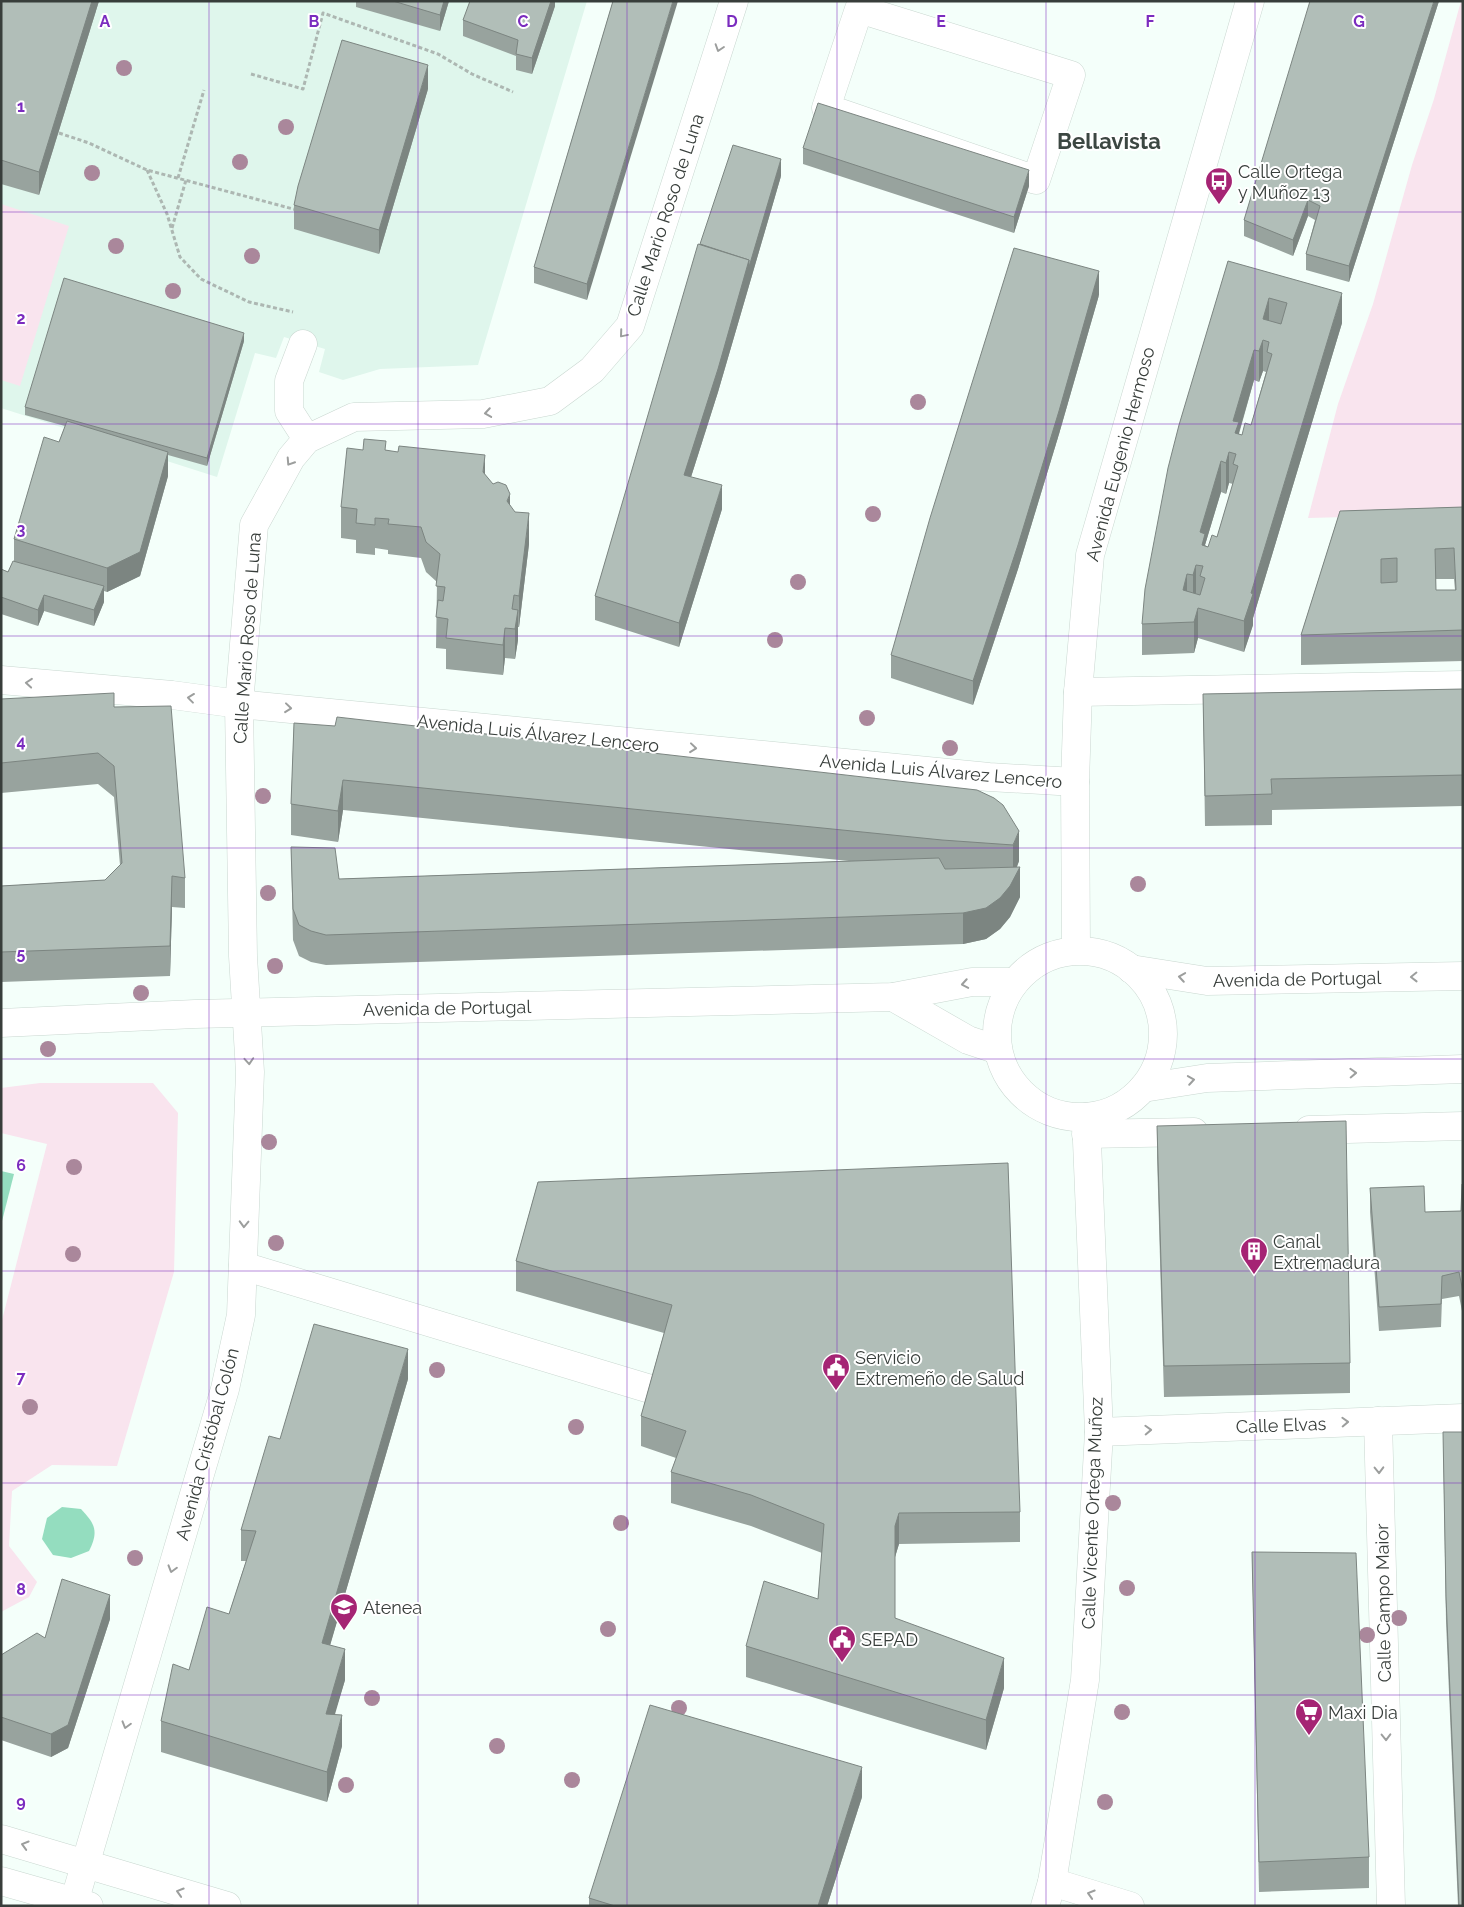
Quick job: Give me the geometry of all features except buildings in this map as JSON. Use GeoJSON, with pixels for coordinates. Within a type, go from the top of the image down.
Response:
{"type":"FeatureCollection","features":[{"type":"Feature","properties":{"kind":"street","name":"Calle Mario Roso de Luna"},"geometry":{"type":"LineString","coordinates":[[246,1013],[239,704],[254,525],[291,458],[307,440],[354,417],[483,414],[550,401],[592,370],[630,326],[734,1]]}},
{"type":"Feature","properties":{"kind":"street","name":"Avenida Eugenio Hermoso"},"geometry":{"type":"LineString","coordinates":[[1076,950],[1075,782],[1078,692],[1090,555],[1250,1]]}},
{"type":"Feature","properties":{"kind":"street"},"geometry":{"type":"LineString","coordinates":[[859,9],[1071,75],[1036,180],[826,108],[859,9]]}},
{"type":"Feature","properties":{"kind":"street"},"geometry":{"type":"LineString","coordinates":[[303,344],[289,381],[289,411],[307,440]]}},
{"type":"Feature","properties":{"kind":"street","name":"Avenida Luis Álvarez Lencero"},"geometry":{"type":"LineString","coordinates":[[1,680],[970,775],[1075,782]]}},
{"type":"Feature","properties":{"kind":"street"},"geometry":{"type":"LineString","coordinates":[[1078,692],[1463,685]]}},
{"type":"Feature","properties":{"kind":"street"},"geometry":{"type":"LineString","coordinates":[[1086,1125],[1104,1113],[1122,1105],[1143,1088],[1153,1073],[1160,1057],[1162,1026],[1154,996],[1131,969],[1116,959],[1099,953],[1076,950],[1055,954],[1037,962],[1014,982],[1001,1007],[996,1028],[998,1050],[1008,1075],[1026,1097],[1042,1107],[1086,1125],[1215,1132]]}},
{"type":"Feature","properties":{"kind":"street","name":"Avenida de Portugal"},"geometry":{"type":"LineString","coordinates":[[1131,969],[1207,981],[1463,976]]}},
{"type":"Feature","properties":{"kind":"street","name":"Avenida de Portugal"},"geometry":{"type":"LineString","coordinates":[[1,1023],[246,1013],[893,997],[972,982],[1014,982]]}},
{"type":"Feature","properties":{"kind":"street"},"geometry":{"type":"LineString","coordinates":[[893,997],[968,1040],[998,1050]]}},
{"type":"Feature","properties":{"kind":"street","name":"Avenida Cristóbal Colón"},"geometry":{"type":"LineString","coordinates":[[78,1904],[84,1863],[225,1388],[241,1314],[250,1072],[246,1013]]}},
{"type":"Feature","properties":{"kind":"street"},"geometry":{"type":"LineString","coordinates":[[1143,1088],[1207,1078],[1463,1069]]}},
{"type":"Feature","properties":{"kind":"street","name":"Calle Vicente Ortega Muñoz"},"geometry":{"type":"LineString","coordinates":[[1049,1894],[1085,1680],[1099,1432],[1086,1125]]}},
{"type":"Feature","properties":{"kind":"street"},"geometry":{"type":"LineString","coordinates":[[1284,1130],[1463,1126]]}},
{"type":"Feature","properties":{"kind":"street"},"geometry":{"type":"LineString","coordinates":[[243,1266],[647,1388]]}},
{"type":"Feature","properties":{"kind":"street","name":"Calle Elvas"},"geometry":{"type":"LineString","coordinates":[[1099,1432],[1463,1418]]}},
{"type":"Feature","properties":{"kind":"street","name":"Calle Campo Maior"},"geometry":{"type":"LineString","coordinates":[[1378,1421],[1391,1906]]}},
{"type":"Feature","properties":{"kind":"street"},"geometry":{"type":"LineString","coordinates":[[1,1839],[227,1906]]}},
{"type":"Feature","properties":{"kind":"street"},"geometry":{"type":"LineString","coordinates":[[1,1881],[78,1904]]}},
{"type":"Feature","properties":{"kind":"street"},"geometry":{"type":"LineString","coordinates":[[1049,1894],[1130,1906]]}},
{"type":"Feature","properties":{"kind":"path"},"geometry":{"type":"LineString","coordinates":[[251,74],[303,89],[323,13],[438,54],[472,74],[513,92]]}},
{"type":"Feature","properties":{"kind":"path"},"geometry":{"type":"LineString","coordinates":[[178,178],[204,90]]}},
{"type":"Feature","properties":{"kind":"path"},"geometry":{"type":"LineString","coordinates":[[59,133],[89,143],[147,170],[298,210]]}},
{"type":"Feature","properties":{"kind":"path"},"geometry":{"type":"LineString","coordinates":[[147,170],[172,228],[180,257],[201,279],[249,302],[294,312]]}},
{"type":"Feature","properties":{"kind":"path"},"geometry":{"type":"LineString","coordinates":[[172,228],[186,180]]}},
{"type":"Feature","properties":{"kind":"shaded area"},"geometry":{"type":"Polygon","coordinates":[[[1,1],[587,1],[478,365],[380,369],[343,380],[319,372],[325,349],[284,337],[276,358],[255,353],[217,477],[1,408],[1,1]]]}},
{"type":"Feature","properties":{"kind":"shaded area"},"geometry":{"type":"Polygon","coordinates":[[[1461,1],[1463,1],[1463,514],[1308,518],[1338,404],[1373,304],[1461,1]]]}},
{"type":"Feature","properties":{"kind":"shaded area"},"geometry":{"type":"Polygon","coordinates":[[[1,204],[69,226],[20,386],[1,380],[1,204]]]}},
{"type":"Feature","properties":{"kind":"shaded area"},"geometry":{"type":"Polygon","coordinates":[[[40,1083],[153,1083],[178,1113],[174,1272],[117,1466],[52,1465],[12,1491],[9,1546],[37,1582],[29,1597],[1,1612],[1,1324],[47,1144],[1,1133],[1,1088],[40,1083]]]}},
{"type":"Feature","properties":{"kind":"shaded area"},"geometry":{"type":"Polygon","coordinates":[[[1,1171],[14,1174],[1,1225],[1,1171]]]}},
{"type":"Feature","properties":{"kind":"shaded area"},"geometry":{"type":"Polygon","coordinates":[[[62,1507],[81,1509],[90,1519],[95,1533],[89,1551],[71,1558],[53,1555],[42,1539],[47,1518],[62,1507]]]}},
{"type":"Feature","properties":{"kind":"place","name":"Calle Ortega y Muñoz 13"},"geometry":{"type":"Point","coordinates":[1219,205]}},
{"type":"Feature","properties":{"kind":"place","name":"Canal Extremadura"},"geometry":{"type":"Point","coordinates":[1254,1275]}},
{"type":"Feature","properties":{"kind":"place","name":"Servicio Extremeño de Salud"},"geometry":{"type":"Point","coordinates":[836,1391]}},
{"type":"Feature","properties":{"kind":"place","name":"Atenea"},"geometry":{"type":"Point","coordinates":[344,1631]}},
{"type":"Feature","properties":{"kind":"place","name":"SEPAD"},"geometry":{"type":"Point","coordinates":[842,1663]}},
{"type":"Feature","properties":{"kind":"place","name":"Maxi Dia"},"geometry":{"type":"Point","coordinates":[1309,1736]}},
{"type":"Feature","properties":{"kind":"district","name":"Bellavista"},"geometry":{"type":"Point","coordinates":[1109,141]}}]}
